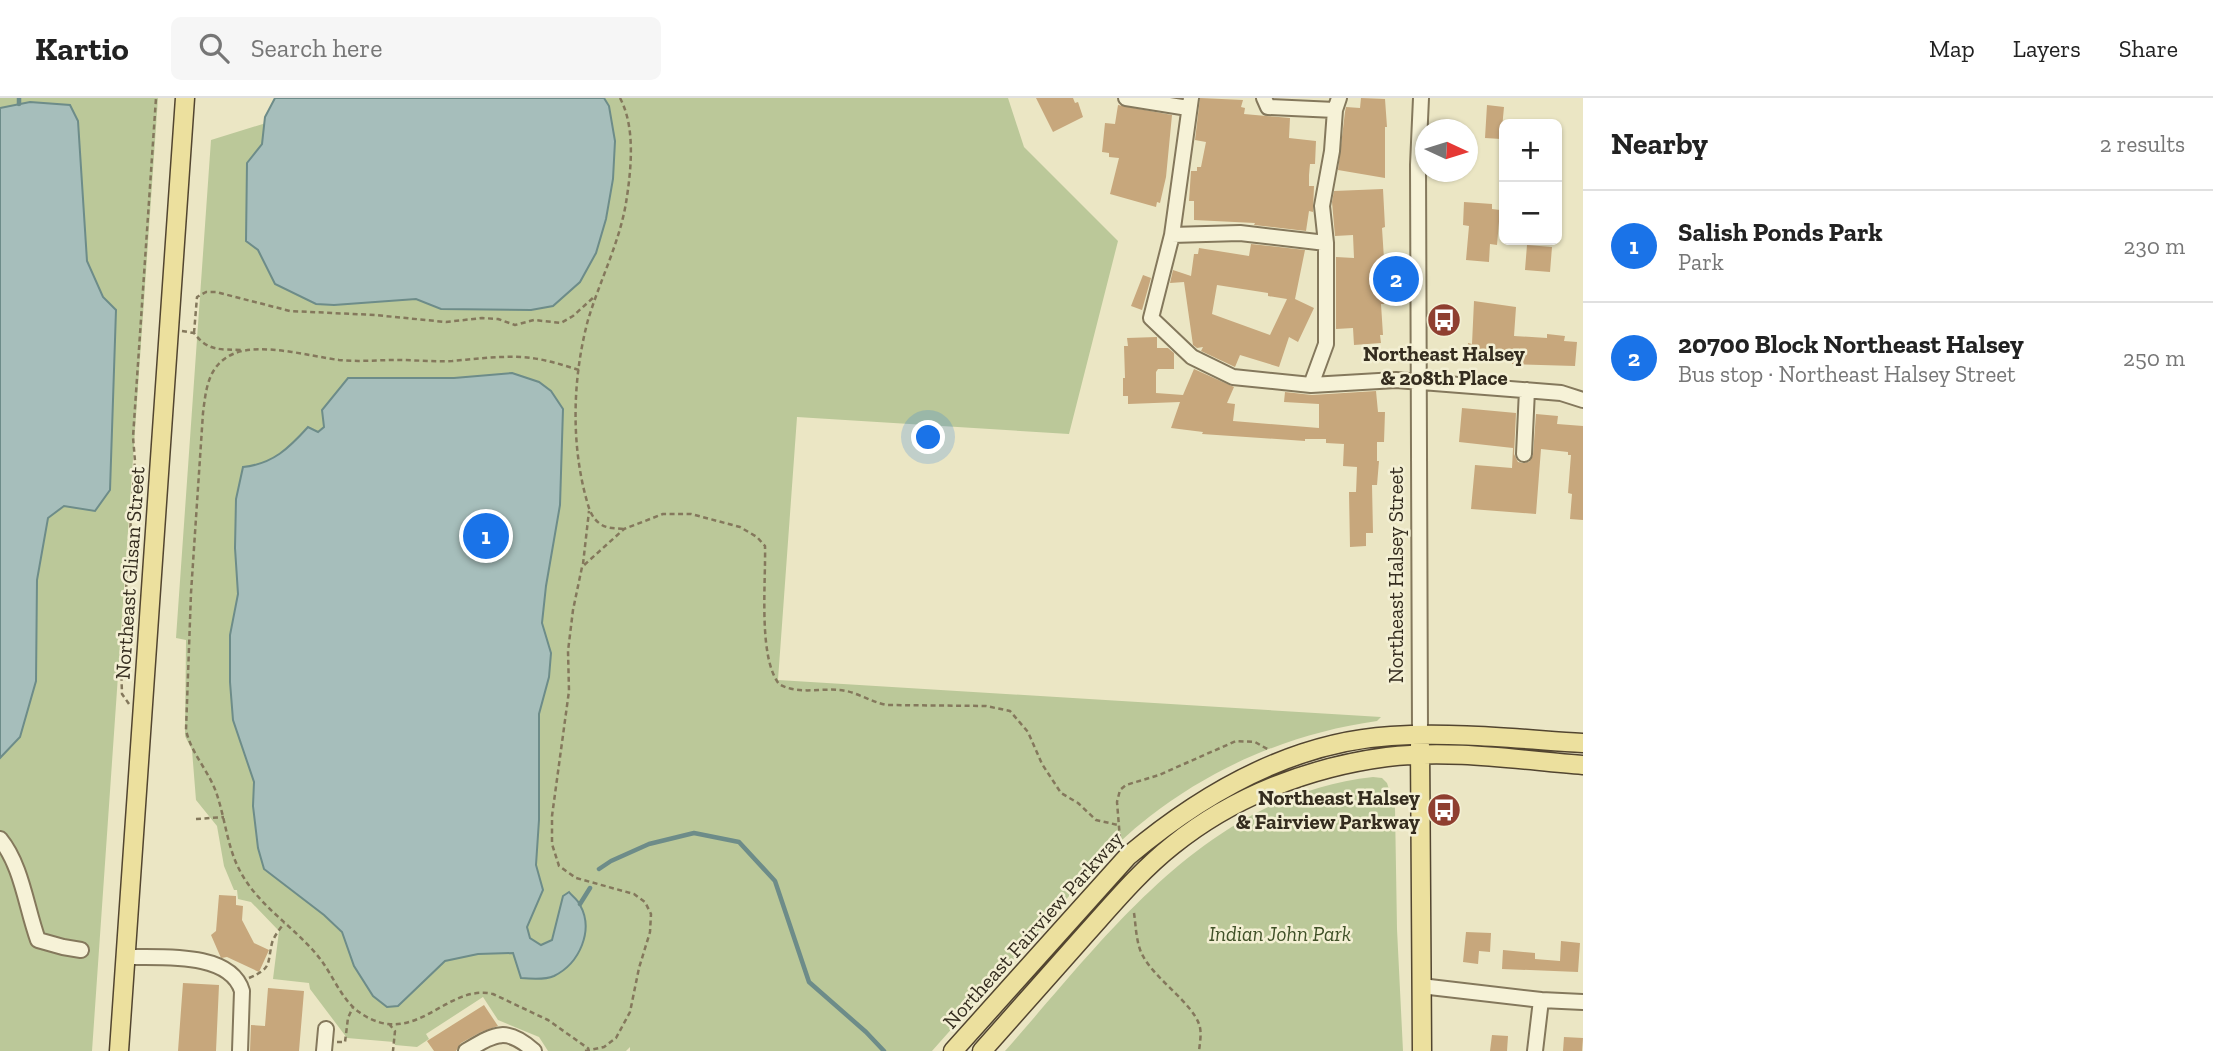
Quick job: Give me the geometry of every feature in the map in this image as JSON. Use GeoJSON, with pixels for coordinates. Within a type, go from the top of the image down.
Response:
{"type":"FeatureCollection","features":[{"type":"Feature","properties":{"kind":"main road","name":"Northeast Glisan Street"},"geometry":{"type":"LineString","coordinates":[[119,1051],[185,98]]}},
{"type":"Feature","properties":{"kind":"main road","name":"Northeast Fairview Parkway"},"geometry":{"type":"LineString","coordinates":[[953,1051],[1128,856],[1198,802],[1277,762],[1356,741],[1389,736],[1453,734],[1583,743]]}},
{"type":"Feature","properties":{"kind":"main road","name":"Northeast Halsey Street"},"geometry":{"type":"LineString","coordinates":[[1420,735],[1422,1051]]}},
{"type":"Feature","properties":{"kind":"main road","name":"Northeast Fairview Parkway"},"geometry":{"type":"LineString","coordinates":[[982,1051],[1132,883],[1184,837],[1248,798],[1306,774],[1389,757],[1452,755],[1583,765]]}},
{"type":"Feature","properties":{"kind":"street"},"geometry":{"type":"LineString","coordinates":[[1126,98],[1189,103],[1172,235],[1152,318],[1192,357],[1233,377],[1311,385],[1396,380],[1561,393],[1583,400]]}},
{"type":"Feature","properties":{"kind":"street"},"geometry":{"type":"LineString","coordinates":[[1264,98],[1268,107],[1337,104],[1322,206],[1326,243],[1326,344],[1311,385]]}},
{"type":"Feature","properties":{"kind":"street","name":"Northeast Halsey Street"},"geometry":{"type":"LineString","coordinates":[[1420,735],[1418,165],[1421,98]]}},
{"type":"Feature","properties":{"kind":"street"},"geometry":{"type":"LineString","coordinates":[[1172,235],[1240,233],[1326,243]]}},
{"type":"Feature","properties":{"kind":"street"},"geometry":{"type":"LineString","coordinates":[[1524,454],[1527,390]]}},
{"type":"Feature","properties":{"kind":"street"},"geometry":{"type":"LineString","coordinates":[[0,839],[20,879],[38,940],[81,950]]}},
{"type":"Feature","properties":{"kind":"street"},"geometry":{"type":"LineString","coordinates":[[126,957],[206,961],[233,974],[239,982],[243,1002],[240,1051]]}},
{"type":"Feature","properties":{"kind":"street"},"geometry":{"type":"LineString","coordinates":[[1421,986],[1541,1000],[1583,1002]]}},
{"type":"Feature","properties":{"kind":"street"},"geometry":{"type":"LineString","coordinates":[[1535,1051],[1541,1000]]}},
{"type":"Feature","properties":{"kind":"street"},"geometry":{"type":"LineString","coordinates":[[467,1051],[494,1034],[505,1034],[534,1051]]}},
{"type":"Feature","properties":{"kind":"path"},"geometry":{"type":"LineString","coordinates":[[143,713],[125,702],[121,680],[135,461],[133,437],[156,98]]}},
{"type":"Feature","properties":{"kind":"path"},"geometry":{"type":"LineString","coordinates":[[246,350],[223,360],[207,385],[190,606],[186,730],[189,744],[206,769],[216,792],[238,868],[260,899],[321,960],[353,1007],[377,1021],[405,1024],[437,1011],[460,996],[484,992],[548,1020],[587,1050],[604,1047],[616,1038],[629,1012],[650,932],[651,914],[645,902],[634,894],[576,878],[559,866],[552,844],[552,816],[569,691],[568,651],[573,610],[587,546],[589,508],[579,468],[576,435],[579,370],[588,321],[620,230],[629,179],[629,133],[620,98]]}},
{"type":"Feature","properties":{"kind":"path"},"geometry":{"type":"LineString","coordinates":[[579,370],[538,358],[370,361],[280,351],[211,348],[201,342],[194,333],[197,297],[206,292],[216,292],[252,299],[289,311],[446,322],[482,318],[498,319],[515,325],[534,320],[561,323],[597,294]]}},
{"type":"Feature","properties":{"kind":"path"},"geometry":{"type":"LineString","coordinates":[[170,330],[194,333]]}},
{"type":"Feature","properties":{"kind":"path"},"geometry":{"type":"LineString","coordinates":[[589,508],[600,524],[607,528],[624,529]]}},
{"type":"Feature","properties":{"kind":"path"},"geometry":{"type":"LineString","coordinates":[[582,567],[624,529],[663,513],[682,512],[740,527],[757,537],[765,546],[766,647],[769,666],[779,684],[797,691],[842,690],[855,693],[873,703],[887,705],[986,706],[1010,711],[1028,732],[1042,764],[1061,793],[1078,803],[1096,820],[1118,825]]}},
{"type":"Feature","properties":{"kind":"path"},"geometry":{"type":"LineString","coordinates":[[1120,839],[1117,802],[1120,790],[1126,785],[1159,775],[1236,741],[1255,742],[1269,750],[1277,762]]}},
{"type":"Feature","properties":{"kind":"path"},"geometry":{"type":"LineString","coordinates":[[196,819],[224,817]]}},
{"type":"Feature","properties":{"kind":"path"},"geometry":{"type":"LineString","coordinates":[[1134,913],[1139,948],[1143,957],[1171,991],[1185,1002],[1199,1023],[1199,1051]]}},
{"type":"Feature","properties":{"kind":"path"},"geometry":{"type":"LineString","coordinates":[[239,982],[263,971],[269,965],[272,941],[284,923]]}},
{"type":"Feature","properties":{"kind":"path"},"geometry":{"type":"LineString","coordinates":[[325,1040],[345,1042],[348,1018],[353,1007]]}},
{"type":"Feature","properties":{"kind":"path"},"geometry":{"type":"LineString","coordinates":[[389,1024],[394,1031],[393,1051]]}},
{"type":"Feature","properties":{"kind":"green space"},"geometry":{"type":"Polygon","coordinates":[[[0,98],[158,98],[92,1051],[0,1051],[0,758],[20,737],[36,681],[37,580],[48,518],[64,506],[110,490],[116,310],[103,297],[87,261],[78,121],[70,105],[30,102],[0,108],[0,98]]]}},
{"type":"Feature","properties":{"kind":"green space"},"geometry":{"type":"Polygon","coordinates":[[[347,98],[1008,98],[1024,147],[1118,241],[1069,434],[797,417],[778,680],[1381,717],[1377,721],[1315,734],[1257,754],[1201,782],[1149,817],[1096,866],[932,1051],[630,1051],[630,1047],[626,1051],[548,1051],[539,1037],[498,1020],[483,997],[426,1034],[429,1039],[417,1047],[347,1038],[310,989],[309,983],[273,979],[279,931],[251,902],[238,899],[237,890],[234,890],[224,866],[217,826],[196,800],[192,750],[185,736],[186,640],[176,638],[211,140],[347,98]]]}},
{"type":"Feature","properties":{"kind":"green space","name":"Indian John Park"},"geometry":{"type":"Polygon","coordinates":[[[1373,777],[1382,778],[1387,783],[1395,808],[1403,1051],[1005,1051],[1122,918],[1210,841],[1259,812],[1313,789],[1373,777]]]}},
{"type":"Feature","properties":{"kind":"water"},"geometry":{"type":"Polygon","coordinates":[[[275,98],[604,98],[609,106],[615,141],[613,179],[606,219],[596,253],[580,282],[553,306],[531,310],[441,309],[416,299],[316,304],[275,284],[258,250],[246,241],[247,163],[262,144],[265,117],[275,98]]]}},
{"type":"Feature","properties":{"kind":"water"},"geometry":{"type":"Polygon","coordinates":[[[30,102],[70,105],[78,121],[87,261],[103,297],[116,310],[110,490],[95,511],[64,506],[48,518],[37,580],[36,681],[20,737],[0,758],[0,108],[30,102]]]}},
{"type":"Feature","properties":{"kind":"water"},"geometry":{"type":"Polygon","coordinates":[[[512,373],[539,382],[551,391],[563,409],[560,505],[542,623],[551,653],[549,677],[539,714],[539,820],[536,865],[543,890],[527,927],[530,938],[541,945],[552,940],[563,896],[569,892],[579,903],[584,915],[585,935],[571,963],[554,976],[542,979],[521,978],[513,953],[478,954],[445,961],[398,1006],[387,1007],[373,996],[354,966],[342,932],[264,869],[258,848],[253,806],[254,782],[233,720],[230,682],[230,635],[238,594],[236,499],[243,467],[272,459],[308,427],[318,432],[324,427],[322,410],[348,378],[454,378],[512,373]]]}},
{"type":"Feature","properties":{"kind":"building"},"geometry":{"type":"Polygon","coordinates":[[[1036,98],[1073,98],[1075,103],[1078,102],[1083,117],[1053,132],[1036,98]]]}},
{"type":"Feature","properties":{"kind":"building"},"geometry":{"type":"Polygon","coordinates":[[[1200,98],[1243,100],[1241,107],[1245,108],[1244,114],[1290,118],[1289,138],[1316,141],[1315,164],[1310,164],[1309,175],[1309,186],[1314,186],[1313,212],[1309,211],[1306,231],[1254,225],[1255,223],[1194,220],[1194,201],[1189,201],[1191,171],[1197,171],[1197,167],[1201,167],[1206,142],[1195,140],[1200,98]]]}},
{"type":"Feature","properties":{"kind":"building"},"geometry":{"type":"Polygon","coordinates":[[[1361,98],[1385,99],[1385,178],[1338,170],[1346,107],[1360,108],[1361,98]]]}},
{"type":"Feature","properties":{"kind":"building"},"geometry":{"type":"Polygon","coordinates":[[[1118,105],[1172,115],[1166,177],[1160,203],[1157,202],[1156,207],[1110,194],[1119,158],[1109,157],[1109,153],[1102,152],[1105,123],[1115,124],[1118,105]]]}},
{"type":"Feature","properties":{"kind":"building"},"geometry":{"type":"Polygon","coordinates":[[[1487,105],[1504,107],[1503,119],[1499,119],[1499,139],[1485,138],[1487,105]]]}},
{"type":"Feature","properties":{"kind":"building"},"geometry":{"type":"Polygon","coordinates":[[[1383,189],[1383,335],[1380,335],[1381,343],[1354,345],[1353,328],[1336,329],[1336,257],[1354,258],[1353,235],[1335,236],[1332,202],[1334,191],[1383,189]]]}},
{"type":"Feature","properties":{"kind":"building"},"geometry":{"type":"Polygon","coordinates":[[[1464,202],[1492,204],[1492,209],[1499,210],[1497,245],[1490,244],[1489,262],[1466,260],[1469,226],[1463,225],[1464,202]]]}},
{"type":"Feature","properties":{"kind":"building"},"geometry":{"type":"Polygon","coordinates":[[[1251,244],[1305,250],[1295,299],[1314,308],[1298,342],[1289,337],[1279,367],[1240,355],[1235,367],[1201,351],[1203,347],[1197,348],[1193,345],[1184,282],[1170,283],[1173,270],[1191,276],[1194,254],[1198,254],[1199,248],[1249,256],[1251,244]],[[1217,285],[1212,314],[1270,335],[1287,299],[1268,296],[1268,293],[1217,285]]]}},
{"type":"Feature","properties":{"kind":"building"},"geometry":{"type":"Polygon","coordinates":[[[1527,245],[1552,247],[1550,272],[1525,270],[1527,245]]]}},
{"type":"Feature","properties":{"kind":"building"},"geometry":{"type":"Polygon","coordinates":[[[1143,275],[1151,278],[1142,310],[1131,306],[1143,275]]]}},
{"type":"Feature","properties":{"kind":"building"},"geometry":{"type":"Polygon","coordinates":[[[1474,301],[1516,307],[1514,336],[1547,338],[1547,334],[1565,336],[1564,341],[1577,342],[1575,366],[1512,364],[1512,354],[1489,353],[1489,359],[1467,357],[1468,343],[1472,344],[1474,301]]]}},
{"type":"Feature","properties":{"kind":"building"},"geometry":{"type":"Polygon","coordinates":[[[1157,337],[1157,348],[1168,348],[1174,353],[1174,369],[1158,369],[1156,393],[1183,395],[1194,369],[1234,387],[1227,403],[1235,404],[1233,421],[1319,428],[1319,404],[1284,402],[1285,392],[1312,395],[1376,391],[1378,412],[1385,412],[1384,442],[1377,442],[1377,485],[1372,485],[1373,533],[1366,533],[1366,546],[1350,547],[1349,492],[1356,492],[1357,467],[1343,466],[1344,444],[1326,443],[1326,439],[1305,441],[1202,434],[1203,432],[1171,428],[1180,402],[1128,404],[1128,396],[1123,396],[1124,346],[1128,346],[1127,338],[1157,337]]]}},
{"type":"Feature","properties":{"kind":"building"},"geometry":{"type":"Polygon","coordinates":[[[1462,408],[1516,413],[1514,454],[1518,462],[1523,463],[1529,462],[1533,455],[1536,414],[1558,416],[1557,424],[1583,426],[1583,520],[1570,519],[1572,494],[1568,493],[1571,455],[1568,455],[1568,452],[1541,449],[1536,514],[1471,509],[1475,465],[1512,468],[1513,448],[1459,442],[1462,408]]]}},
{"type":"Feature","properties":{"kind":"building"},"geometry":{"type":"Polygon","coordinates":[[[219,895],[236,896],[236,905],[243,906],[242,920],[254,943],[269,950],[259,972],[227,957],[221,958],[211,935],[216,931],[219,895]]]}},
{"type":"Feature","properties":{"kind":"building"},"geometry":{"type":"Polygon","coordinates":[[[1466,932],[1491,933],[1490,952],[1479,951],[1478,964],[1463,962],[1466,932]]]}},
{"type":"Feature","properties":{"kind":"building"},"geometry":{"type":"Polygon","coordinates":[[[1561,941],[1580,943],[1578,972],[1502,969],[1503,950],[1535,953],[1535,959],[1560,961],[1561,941]]]}},
{"type":"Feature","properties":{"kind":"building"},"geometry":{"type":"Polygon","coordinates":[[[183,983],[219,985],[216,1051],[178,1051],[183,983]]]}},
{"type":"Feature","properties":{"kind":"building"},"geometry":{"type":"Polygon","coordinates":[[[268,988],[304,991],[299,1051],[250,1051],[251,1025],[265,1026],[268,988]]]}},
{"type":"Feature","properties":{"kind":"building"},"geometry":{"type":"Polygon","coordinates":[[[484,1005],[498,1026],[461,1043],[456,1051],[434,1051],[427,1041],[484,1005]]]}},
{"type":"Feature","properties":{"kind":"building"},"geometry":{"type":"Polygon","coordinates":[[[1492,1035],[1508,1036],[1507,1051],[1490,1051],[1492,1035]]]}},
{"type":"Feature","properties":{"kind":"building"},"geometry":{"type":"Polygon","coordinates":[[[1564,1037],[1583,1038],[1582,1051],[1563,1051],[1564,1037]]]}},
{"type":"Feature","properties":{"kind":"waterway"},"geometry":{"type":"LineString","coordinates":[[19,98],[19,104]]}},
{"type":"Feature","properties":{"kind":"waterway"},"geometry":{"type":"LineString","coordinates":[[599,869],[649,844],[694,833],[739,842],[775,881],[809,982],[884,1051]]}},
{"type":"Feature","properties":{"kind":"waterway"},"geometry":{"type":"LineString","coordinates":[[580,904],[590,888]]}},
{"type":"Feature","properties":{"kind":"place","name":"20700 Block Northeast Halsey"},"geometry":{"type":"Point","coordinates":[1396,279]}},
{"type":"Feature","properties":{"kind":"place","name":"Northeast Halsey & 208th Place"},"geometry":{"type":"Point","coordinates":[1444,320]}},
{"type":"Feature","properties":{"kind":"place","name":"Salish Ponds Park"},"geometry":{"type":"Point","coordinates":[486,536]}},
{"type":"Feature","properties":{"kind":"place","name":"Northeast Halsey & Fairview Parkway"},"geometry":{"type":"Point","coordinates":[1444,810]}}]}
